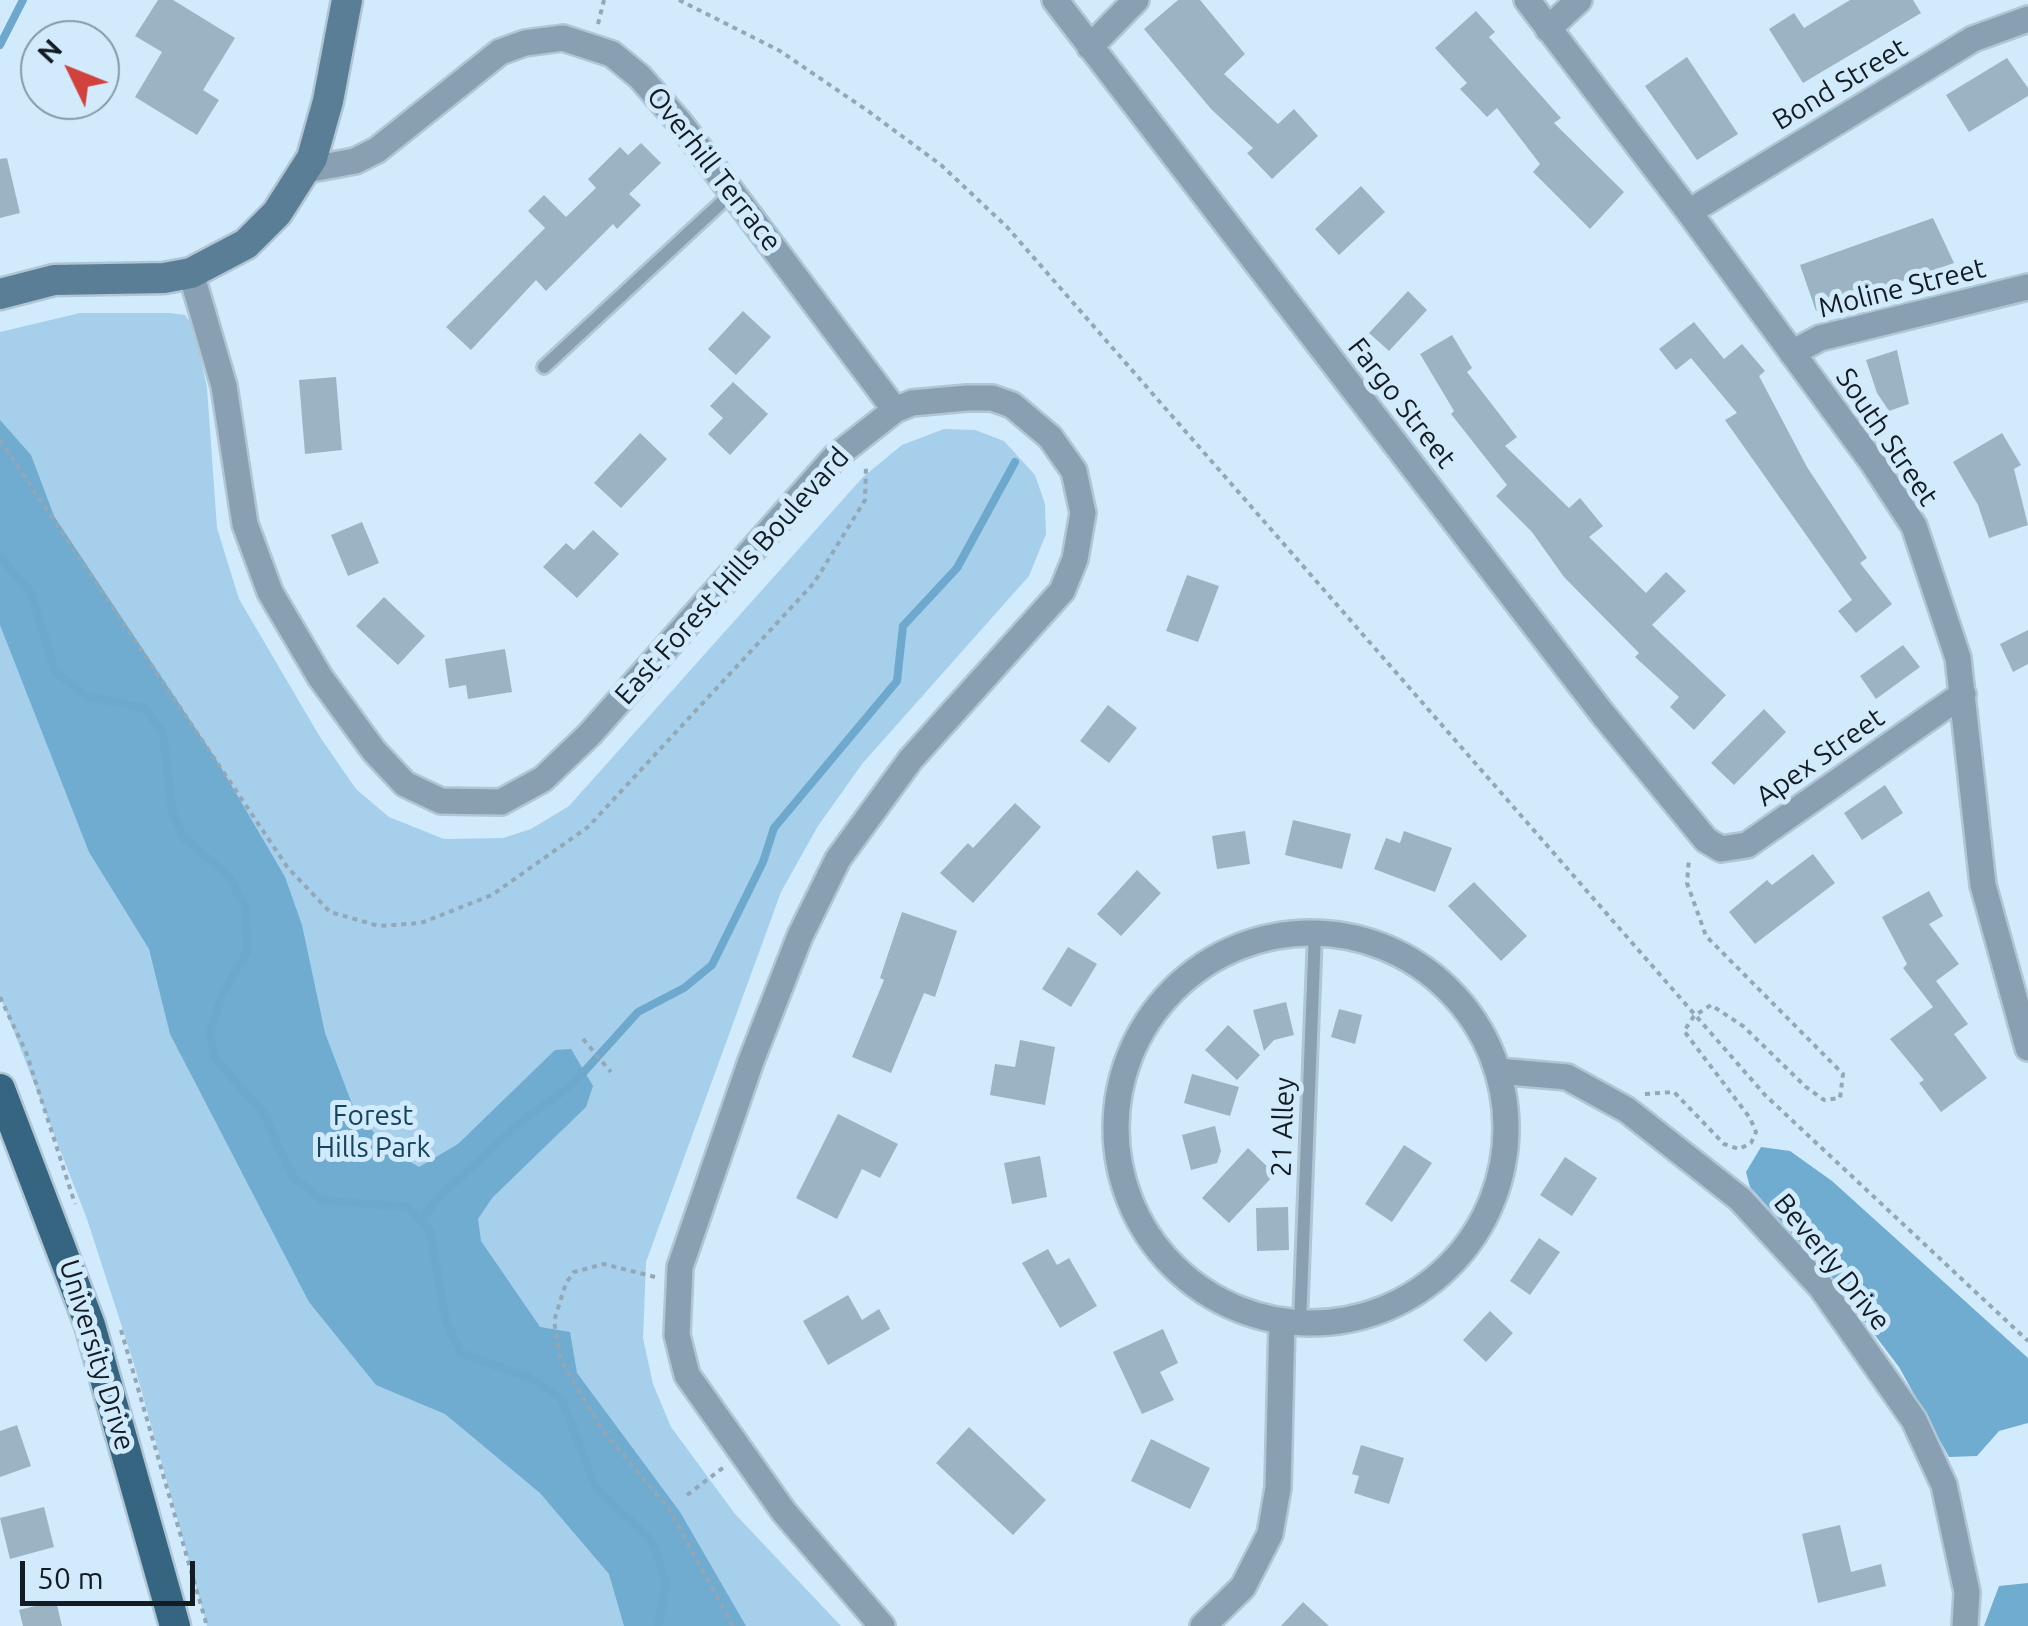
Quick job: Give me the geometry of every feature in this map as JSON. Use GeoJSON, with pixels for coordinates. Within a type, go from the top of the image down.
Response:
{"type":"FeatureCollection","features":[{"type":"Feature","properties":{"kind":"main road","name":"University Drive"},"geometry":{"type":"LineString","coordinates":[[0,1089],[90,1325],[175,1626]]}},
{"type":"Feature","properties":{"kind":"street"},"geometry":{"type":"LineString","coordinates":[[0,294],[54,280],[164,278],[191,273],[226,258],[262,229],[306,170],[328,100],[347,0]]}},
{"type":"Feature","properties":{"kind":"street","name":"Fargo Street"},"geometry":{"type":"LineString","coordinates":[[1055,0],[1590,697],[1706,840]]}},
{"type":"Feature","properties":{"kind":"street"},"geometry":{"type":"LineString","coordinates":[[1090,47],[1136,0]]}},
{"type":"Feature","properties":{"kind":"street","name":"South Street"},"geometry":{"type":"LineString","coordinates":[[1527,0],[1689,212],[1914,526],[1952,632],[1963,694],[1983,885],[2028,1048]]}},
{"type":"Feature","properties":{"kind":"street"},"geometry":{"type":"LineString","coordinates":[[1548,29],[1579,0]]}},
{"type":"Feature","properties":{"kind":"street","name":"Bond Street"},"geometry":{"type":"LineString","coordinates":[[1689,212],[1973,40],[2028,19]]}},
{"type":"Feature","properties":{"kind":"street","name":"Overhill Terrace"},"geometry":{"type":"LineString","coordinates":[[306,170],[355,161],[377,150],[500,52],[545,38],[563,38],[612,54],[640,77],[734,191],[895,410]]}},
{"type":"Feature","properties":{"kind":"street","name":"East Forest Hills Boulevard"},"geometry":{"type":"LineString","coordinates":[[191,273],[224,386],[245,524],[270,592],[320,677],[374,751],[405,784],[441,802],[500,802],[543,779],[590,734],[807,486],[895,410],[912,403],[992,398],[1032,417],[1074,471],[1083,514],[1075,559],[1062,591],[911,758],[838,860],[800,936],[685,1244],[678,1283],[677,1335],[687,1375],[740,1455],[825,1565],[882,1626]]}},
{"type":"Feature","properties":{"kind":"street","name":"Moline Street"},"geometry":{"type":"LineString","coordinates":[[1792,353],[1820,338],[2028,287]]}},
{"type":"Feature","properties":{"kind":"street","name":"Apex Street"},"geometry":{"type":"LineString","coordinates":[[1706,840],[1720,849],[1747,846],[1963,694]]}},
{"type":"Feature","properties":{"kind":"street"},"geometry":{"type":"LineString","coordinates":[[1315,933],[1369,942],[1418,964],[1449,990],[1476,1022],[1498,1072],[1506,1137],[1499,1180],[1482,1221],[1457,1257],[1424,1286],[1386,1308],[1344,1320],[1291,1322],[1214,1297],[1178,1271],[1158,1250],[1129,1199],[1121,1171],[1117,1113],[1130,1056],[1160,1005],[1181,984],[1204,966],[1257,941],[1315,933]]}},
{"type":"Feature","properties":{"kind":"street","name":"Beverly Drive"},"geometry":{"type":"LineString","coordinates":[[1498,1072],[1567,1076],[1626,1110],[1688,1154],[1777,1236],[1820,1286],[1914,1420],[1944,1485],[1967,1592],[1966,1626]]}},
{"type":"Feature","properties":{"kind":"street"},"geometry":{"type":"LineString","coordinates":[[1203,1626],[1243,1587],[1270,1534],[1278,1488],[1291,1322]]}},
{"type":"Feature","properties":{"kind":"lane"},"geometry":{"type":"LineString","coordinates":[[544,367],[734,191]]}},
{"type":"Feature","properties":{"kind":"lane","name":"21 Alley"},"geometry":{"type":"LineString","coordinates":[[1291,1322],[1315,933]]}},
{"type":"Feature","properties":{"kind":"path"},"geometry":{"type":"LineString","coordinates":[[679,0],[780,51],[868,111],[940,165],[1007,226],[1765,1095],[2028,1342]]}},
{"type":"Feature","properties":{"kind":"path"},"geometry":{"type":"LineString","coordinates":[[0,440],[288,868],[330,912],[379,926],[422,923],[492,895],[588,827],[814,583],[865,500],[872,426]]}},
{"type":"Feature","properties":{"kind":"path"},"geometry":{"type":"LineString","coordinates":[[1626,1110],[1642,1095],[1674,1092],[1724,1144],[1739,1149],[1751,1143],[1756,1132],[1750,1118],[1684,1031],[1694,1016],[1717,1005],[1806,1087],[1824,1100],[1840,1098],[1843,1074],[1706,936],[1687,883],[1688,859],[1706,840]]}},
{"type":"Feature","properties":{"kind":"path"},"geometry":{"type":"LineString","coordinates":[[582,1040],[612,1072]]}},
{"type":"Feature","properties":{"kind":"path"},"geometry":{"type":"LineString","coordinates":[[678,1283],[604,1264],[584,1267],[566,1283],[554,1322],[561,1361],[603,1431],[670,1509],[733,1626]]}},
{"type":"Feature","properties":{"kind":"path"},"geometry":{"type":"LineString","coordinates":[[687,1495],[740,1455]]}},
{"type":"Feature","properties":{"kind":"green space","name":"Forest Hills Park"},"geometry":{"type":"Polygon","coordinates":[[[80,313],[170,313],[185,315],[194,327],[207,388],[217,528],[239,599],[320,737],[356,789],[389,817],[444,839],[503,838],[531,829],[569,806],[863,477],[902,445],[944,429],[975,430],[1004,441],[1035,475],[1045,504],[1046,534],[1029,576],[862,764],[818,826],[781,892],[646,1262],[643,1338],[653,1384],[671,1427],[735,1514],[841,1626],[207,1626],[134,1364],[87,1219],[0,996],[0,332],[80,313]]]}},
{"type":"Feature","properties":{"kind":"green space"},"geometry":{"type":"Polygon","coordinates":[[[0,420],[31,455],[54,516],[216,759],[285,877],[302,925],[325,1033],[352,1104],[385,1147],[419,1167],[458,1144],[555,1050],[571,1049],[593,1086],[586,1107],[492,1198],[478,1219],[481,1241],[540,1327],[570,1332],[577,1373],[680,1512],[746,1626],[624,1626],[609,1574],[540,1493],[445,1414],[376,1385],[309,1302],[170,1034],[149,949],[89,852],[0,625],[0,420]]]}},
{"type":"Feature","properties":{"kind":"green space"},"geometry":{"type":"Polygon","coordinates":[[[1761,1147],[1790,1151],[1832,1181],[2028,1358],[2028,1423],[1999,1431],[1977,1456],[1949,1457],[1899,1367],[1827,1272],[1750,1187],[1746,1172],[1761,1147]]]}},
{"type":"Feature","properties":{"kind":"green space"},"geometry":{"type":"Polygon","coordinates":[[[2028,1583],[2028,1626],[1984,1626],[1999,1586],[2028,1583]]]}},
{"type":"Feature","properties":{"kind":"building"},"geometry":{"type":"Polygon","coordinates":[[[158,0],[173,0],[235,38],[203,90],[219,100],[197,135],[135,97],[162,52],[135,36],[158,0]]]}},
{"type":"Feature","properties":{"kind":"building"},"geometry":{"type":"Polygon","coordinates":[[[1178,0],[1200,0],[1245,54],[1224,74],[1278,124],[1294,109],[1318,136],[1272,179],[1247,153],[1253,148],[1211,109],[1144,29],[1178,0]]]}},
{"type":"Feature","properties":{"kind":"building"},"geometry":{"type":"Polygon","coordinates":[[[1850,0],[1913,0],[1921,13],[1803,83],[1769,29],[1794,13],[1804,28],[1850,0]]]}},
{"type":"Feature","properties":{"kind":"building"},"geometry":{"type":"Polygon","coordinates":[[[1476,11],[1495,32],[1489,37],[1561,118],[1554,123],[1624,192],[1590,229],[1533,172],[1540,164],[1497,108],[1487,117],[1460,89],[1467,83],[1435,48],[1476,11]]]}},
{"type":"Feature","properties":{"kind":"building"},"geometry":{"type":"Polygon","coordinates":[[[1687,57],[1738,134],[1697,160],[1645,86],[1687,57]]]}},
{"type":"Feature","properties":{"kind":"building"},"geometry":{"type":"Polygon","coordinates":[[[2007,58],[2028,88],[2028,96],[1969,132],[1946,95],[2007,58]]]}},
{"type":"Feature","properties":{"kind":"building"},"geometry":{"type":"Polygon","coordinates":[[[641,143],[661,163],[629,194],[641,205],[617,229],[613,224],[546,291],[536,280],[471,350],[446,327],[545,228],[528,211],[544,195],[566,217],[596,188],[588,179],[620,147],[628,155],[641,143]]]}},
{"type":"Feature","properties":{"kind":"building"},"geometry":{"type":"Polygon","coordinates":[[[7,158],[20,213],[0,218],[0,159],[7,158]]]}},
{"type":"Feature","properties":{"kind":"building"},"geometry":{"type":"Polygon","coordinates":[[[1361,186],[1385,212],[1339,255],[1315,229],[1361,186]]]}},
{"type":"Feature","properties":{"kind":"building"},"geometry":{"type":"Polygon","coordinates":[[[1933,218],[1954,263],[1816,311],[1800,265],[1933,218]]]}},
{"type":"Feature","properties":{"kind":"building"},"geometry":{"type":"Polygon","coordinates":[[[1408,291],[1427,310],[1389,351],[1369,333],[1408,291]]]}},
{"type":"Feature","properties":{"kind":"building"},"geometry":{"type":"Polygon","coordinates":[[[743,311],[771,337],[736,375],[708,349],[743,311]]]}},
{"type":"Feature","properties":{"kind":"building"},"geometry":{"type":"Polygon","coordinates":[[[1694,322],[1724,359],[1742,344],[1765,371],[1759,376],[1807,467],[1867,558],[1860,563],[1892,604],[1856,633],[1838,611],[1852,600],[1725,420],[1737,413],[1691,358],[1676,370],[1659,349],[1694,322]]]}},
{"type":"Feature","properties":{"kind":"building"},"geometry":{"type":"Polygon","coordinates":[[[1452,335],[1472,368],[1467,372],[1517,437],[1505,446],[1569,508],[1580,498],[1603,526],[1589,537],[1646,593],[1666,572],[1686,591],[1652,625],[1726,695],[1694,730],[1670,707],[1679,697],[1635,657],[1639,653],[1564,577],[1532,532],[1496,496],[1507,485],[1451,414],[1454,411],[1420,354],[1452,335]]]}},
{"type":"Feature","properties":{"kind":"building"},"geometry":{"type":"Polygon","coordinates":[[[1897,350],[1909,404],[1889,411],[1877,393],[1866,360],[1897,350]]]}},
{"type":"Feature","properties":{"kind":"building"},"geometry":{"type":"Polygon","coordinates":[[[336,377],[342,450],[305,454],[299,380],[336,377]]]}},
{"type":"Feature","properties":{"kind":"building"},"geometry":{"type":"Polygon","coordinates":[[[733,382],[768,414],[730,455],[708,434],[723,418],[710,406],[733,382]]]}},
{"type":"Feature","properties":{"kind":"building"},"geometry":{"type":"Polygon","coordinates":[[[640,433],[667,459],[621,508],[594,483],[640,433]]]}},
{"type":"Feature","properties":{"kind":"building"},"geometry":{"type":"Polygon","coordinates":[[[2002,433],[2021,465],[2014,469],[2028,525],[1989,538],[1978,505],[1953,462],[2002,433]]]}},
{"type":"Feature","properties":{"kind":"building"},"geometry":{"type":"Polygon","coordinates":[[[362,522],[379,563],[348,576],[331,535],[362,522]]]}},
{"type":"Feature","properties":{"kind":"building"},"geometry":{"type":"Polygon","coordinates":[[[593,530],[619,554],[577,598],[543,567],[566,543],[574,550],[593,530]]]}},
{"type":"Feature","properties":{"kind":"building"},"geometry":{"type":"Polygon","coordinates":[[[1187,575],[1219,586],[1198,642],[1166,631],[1187,575]]]}},
{"type":"Feature","properties":{"kind":"building"},"geometry":{"type":"Polygon","coordinates":[[[384,597],[425,636],[398,665],[356,626],[384,597]]]}},
{"type":"Feature","properties":{"kind":"building"},"geometry":{"type":"Polygon","coordinates":[[[2028,630],[2028,664],[2013,672],[2000,644],[2028,630]]]}},
{"type":"Feature","properties":{"kind":"building"},"geometry":{"type":"Polygon","coordinates":[[[1903,645],[1920,667],[1876,699],[1860,676],[1903,645]]]}},
{"type":"Feature","properties":{"kind":"building"},"geometry":{"type":"Polygon","coordinates":[[[505,649],[512,692],[468,699],[466,685],[449,688],[445,659],[505,649]]]}},
{"type":"Feature","properties":{"kind":"building"},"geometry":{"type":"Polygon","coordinates":[[[1108,705],[1137,728],[1109,763],[1080,741],[1108,705]]]}},
{"type":"Feature","properties":{"kind":"building"},"geometry":{"type":"Polygon","coordinates":[[[1764,709],[1786,732],[1734,785],[1711,763],[1764,709]]]}},
{"type":"Feature","properties":{"kind":"building"},"geometry":{"type":"Polygon","coordinates":[[[1885,785],[1903,813],[1862,840],[1844,813],[1885,785]]]}},
{"type":"Feature","properties":{"kind":"building"},"geometry":{"type":"Polygon","coordinates":[[[1015,803],[1041,827],[973,903],[940,873],[968,843],[973,848],[1015,803]]]}},
{"type":"Feature","properties":{"kind":"building"},"geometry":{"type":"Polygon","coordinates":[[[1293,820],[1351,834],[1342,869],[1285,855],[1293,820]]]}},
{"type":"Feature","properties":{"kind":"building"},"geometry":{"type":"Polygon","coordinates":[[[1245,831],[1250,864],[1217,869],[1212,836],[1245,831]]]}},
{"type":"Feature","properties":{"kind":"building"},"geometry":{"type":"Polygon","coordinates":[[[1404,831],[1452,848],[1435,892],[1374,869],[1386,838],[1400,843],[1404,831]]]}},
{"type":"Feature","properties":{"kind":"building"},"geometry":{"type":"Polygon","coordinates":[[[1813,854],[1835,883],[1755,944],[1729,912],[1767,880],[1772,885],[1813,854]]]}},
{"type":"Feature","properties":{"kind":"building"},"geometry":{"type":"Polygon","coordinates":[[[1137,870],[1161,893],[1121,936],[1097,914],[1137,870]]]}},
{"type":"Feature","properties":{"kind":"building"},"geometry":{"type":"Polygon","coordinates":[[[1474,882],[1527,936],[1501,961],[1448,906],[1474,882]]]}},
{"type":"Feature","properties":{"kind":"building"},"geometry":{"type":"Polygon","coordinates":[[[1929,891],[1943,916],[1929,924],[1959,964],[1936,981],[1968,1024],[1954,1034],[1987,1078],[1941,1112],[1919,1083],[1924,1080],[1890,1039],[1933,1007],[1903,968],[1907,964],[1882,917],[1929,891]]]}},
{"type":"Feature","properties":{"kind":"building"},"geometry":{"type":"Polygon","coordinates":[[[902,912],[957,931],[935,997],[924,993],[891,1073],[852,1057],[884,980],[880,978],[902,912]]]}},
{"type":"Feature","properties":{"kind":"building"},"geometry":{"type":"Polygon","coordinates":[[[1068,947],[1097,964],[1071,1007],[1042,989],[1068,947]]]}},
{"type":"Feature","properties":{"kind":"building"},"geometry":{"type":"Polygon","coordinates":[[[1286,1002],[1294,1035],[1274,1040],[1264,1051],[1253,1010],[1286,1002]]]}},
{"type":"Feature","properties":{"kind":"building"},"geometry":{"type":"Polygon","coordinates":[[[1339,1009],[1362,1015],[1355,1044],[1331,1037],[1339,1009]]]}},
{"type":"Feature","properties":{"kind":"building"},"geometry":{"type":"Polygon","coordinates":[[[1228,1025],[1260,1055],[1237,1080],[1205,1050],[1228,1025]]]}},
{"type":"Feature","properties":{"kind":"building"},"geometry":{"type":"Polygon","coordinates":[[[1020,1040],[1055,1047],[1045,1105],[990,1095],[995,1064],[1015,1067],[1020,1040]]]}},
{"type":"Feature","properties":{"kind":"building"},"geometry":{"type":"Polygon","coordinates":[[[1192,1074],[1239,1087],[1230,1116],[1184,1103],[1192,1074]]]}},
{"type":"Feature","properties":{"kind":"building"},"geometry":{"type":"Polygon","coordinates":[[[838,1114],[898,1144],[880,1178],[862,1169],[837,1219],[796,1198],[838,1114]]]}},
{"type":"Feature","properties":{"kind":"building"},"geometry":{"type":"Polygon","coordinates":[[[1215,1126],[1221,1151],[1217,1163],[1191,1170],[1182,1135],[1215,1126]]]}},
{"type":"Feature","properties":{"kind":"building"},"geometry":{"type":"Polygon","coordinates":[[[1404,1145],[1432,1163],[1392,1222],[1365,1204],[1404,1145]]]}},
{"type":"Feature","properties":{"kind":"building"},"geometry":{"type":"Polygon","coordinates":[[[1248,1148],[1275,1174],[1229,1223],[1202,1198],[1248,1148]]]}},
{"type":"Feature","properties":{"kind":"building"},"geometry":{"type":"Polygon","coordinates":[[[1040,1156],[1047,1197],[1012,1204],[1004,1163],[1040,1156]]]}},
{"type":"Feature","properties":{"kind":"building"},"geometry":{"type":"Polygon","coordinates":[[[1565,1157],[1597,1178],[1572,1216],[1540,1195],[1565,1157]]]}},
{"type":"Feature","properties":{"kind":"building"},"geometry":{"type":"Polygon","coordinates":[[[1288,1207],[1289,1250],[1257,1251],[1256,1208],[1288,1207]]]}},
{"type":"Feature","properties":{"kind":"building"},"geometry":{"type":"Polygon","coordinates":[[[1539,1238],[1560,1252],[1530,1295],[1510,1281],[1539,1238]]]}},
{"type":"Feature","properties":{"kind":"building"},"geometry":{"type":"Polygon","coordinates":[[[1048,1249],[1057,1265],[1069,1258],[1097,1306],[1060,1328],[1022,1263],[1048,1249]]]}},
{"type":"Feature","properties":{"kind":"building"},"geometry":{"type":"Polygon","coordinates":[[[848,1295],[862,1320],[879,1309],[890,1329],[828,1365],[803,1321],[848,1295]]]}},
{"type":"Feature","properties":{"kind":"building"},"geometry":{"type":"Polygon","coordinates":[[[1490,1311],[1513,1333],[1486,1362],[1463,1340],[1490,1311]]]}},
{"type":"Feature","properties":{"kind":"building"},"geometry":{"type":"Polygon","coordinates":[[[1163,1329],[1178,1363],[1160,1372],[1174,1400],[1142,1414],[1113,1352],[1163,1329]]]}},
{"type":"Feature","properties":{"kind":"building"},"geometry":{"type":"Polygon","coordinates":[[[17,1425],[31,1466],[0,1477],[0,1431],[17,1425]]]}},
{"type":"Feature","properties":{"kind":"building"},"geometry":{"type":"Polygon","coordinates":[[[969,1427],[1046,1500],[1013,1535],[936,1463],[969,1427]]]}},
{"type":"Feature","properties":{"kind":"building"},"geometry":{"type":"Polygon","coordinates":[[[1151,1439],[1210,1468],[1190,1509],[1131,1481],[1151,1439]]]}},
{"type":"Feature","properties":{"kind":"building"},"geometry":{"type":"Polygon","coordinates":[[[1361,1445],[1404,1458],[1389,1504],[1354,1493],[1359,1476],[1352,1474],[1361,1445]]]}},
{"type":"Feature","properties":{"kind":"building"},"geometry":{"type":"Polygon","coordinates":[[[44,1507],[54,1547],[10,1559],[0,1518],[44,1507]]]}},
{"type":"Feature","properties":{"kind":"building"},"geometry":{"type":"Polygon","coordinates":[[[1840,1525],[1851,1572],[1881,1564],[1886,1586],[1818,1603],[1802,1534],[1840,1525]]]}},
{"type":"Feature","properties":{"kind":"building"},"geometry":{"type":"Polygon","coordinates":[[[56,1601],[62,1626],[23,1626],[19,1610],[56,1601]]]}},
{"type":"Feature","properties":{"kind":"building"},"geometry":{"type":"Polygon","coordinates":[[[1303,1602],[1329,1626],[1281,1626],[1303,1602]]]}},
{"type":"Feature","properties":{"kind":"waterway"},"geometry":{"type":"LineString","coordinates":[[0,45],[23,0]]}},
{"type":"Feature","properties":{"kind":"waterway"},"geometry":{"type":"LineString","coordinates":[[420,1220],[439,1197],[523,1120],[573,1084],[638,1012],[684,988],[712,965],[763,862],[774,828],[897,681],[903,626],[957,568],[1015,462]]}},
{"type":"Feature","properties":{"kind":"waterway"},"geometry":{"type":"LineString","coordinates":[[0,557],[31,593],[55,671],[86,696],[145,708],[163,733],[172,811],[184,838],[229,876],[246,909],[247,952],[222,995],[210,1031],[214,1057],[263,1113],[293,1177],[322,1200],[407,1207],[430,1231],[446,1322],[461,1353],[530,1378],[561,1398],[595,1486],[654,1544],[666,1584],[658,1626]]}}]}
